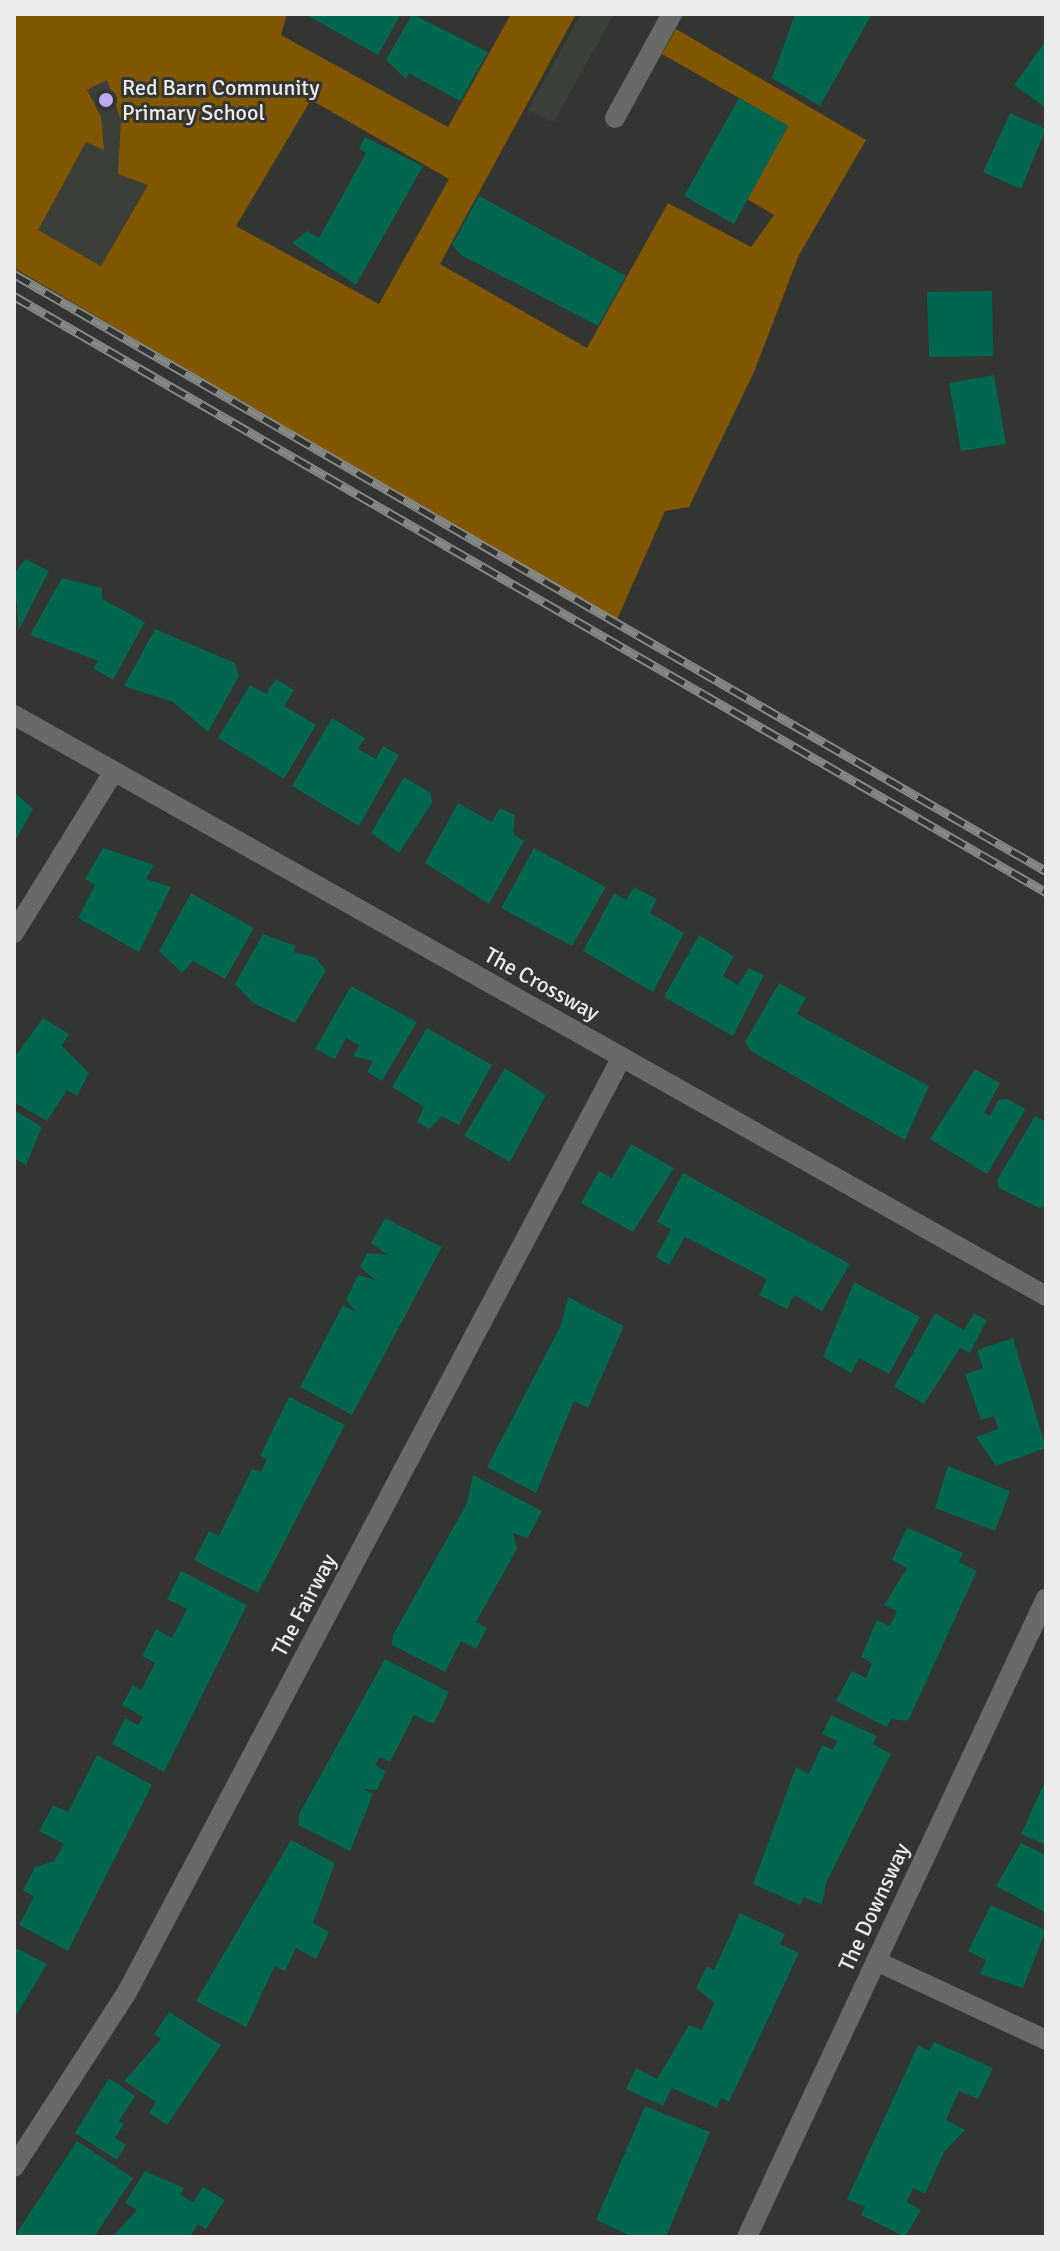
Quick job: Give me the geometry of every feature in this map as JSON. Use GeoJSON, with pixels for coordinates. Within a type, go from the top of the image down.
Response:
{"type":"FeatureCollection","features":[{"type":"Feature","properties":{"kind":"street"},"geometry":{"type":"LineString","coordinates":[[615,118],[672,14]]}},
{"type":"Feature","properties":{"kind":"street","name":"The Crossway"},"geometry":{"type":"LineString","coordinates":[[14,715],[1046,1296]]}},
{"type":"Feature","properties":{"kind":"street"},"geometry":{"type":"LineString","coordinates":[[14,933],[114,771]]}},
{"type":"Feature","properties":{"kind":"street","name":"The Fairway"},"geometry":{"type":"LineString","coordinates":[[14,2167],[126,1994],[622,1057]]}},
{"type":"Feature","properties":{"kind":"street","name":"The Downsway"},"geometry":{"type":"LineString","coordinates":[[747,2237],[1046,1598]]}},
{"type":"Feature","properties":{"kind":"street"},"geometry":{"type":"LineString","coordinates":[[876,1961],[1046,2040]]}},
{"type":"Feature","properties":{"kind":"shaded area","name":"Red Barn Community Primary School"},"geometry":{"type":"Polygon","coordinates":[[[14,14],[246,14],[101,266],[14,217],[14,14]]]}},
{"type":"Feature","properties":{"kind":"shaded area"},"geometry":{"type":"Polygon","coordinates":[[[14,14],[287,14],[281,35],[448,127],[511,14],[576,14],[440,264],[587,348],[668,203],[751,247],[774,215],[747,199],[788,126],[662,54],[676,29],[866,140],[799,255],[754,372],[689,507],[665,511],[616,622],[14,268],[14,14]],[[107,80],[87,90],[101,117],[104,150],[86,142],[38,230],[101,266],[148,185],[118,174],[121,120],[107,80]],[[311,100],[236,226],[379,304],[449,179],[311,100]]]}},
{"type":"Feature","properties":{"kind":"shaded area"},"geometry":{"type":"Polygon","coordinates":[[[581,14],[614,14],[553,123],[528,110],[581,14]]]}},
{"type":"Feature","properties":{"kind":"building"},"geometry":{"type":"Polygon","coordinates":[[[305,14],[401,14],[378,55],[305,14]]]}},
{"type":"Feature","properties":{"kind":"building"},"geometry":{"type":"Polygon","coordinates":[[[412,14],[488,52],[460,101],[409,73],[406,79],[386,60],[412,14]]]}},
{"type":"Feature","properties":{"kind":"building"},"geometry":{"type":"Polygon","coordinates":[[[795,14],[872,14],[820,106],[772,78],[795,14]]]}},
{"type":"Feature","properties":{"kind":"building"},"geometry":{"type":"Polygon","coordinates":[[[1046,40],[1046,108],[1014,85],[1046,40]]]}},
{"type":"Feature","properties":{"kind":"building"},"geometry":{"type":"Polygon","coordinates":[[[739,98],[788,126],[734,224],[684,196],[739,98]]]}},
{"type":"Feature","properties":{"kind":"building"},"geometry":{"type":"Polygon","coordinates":[[[1010,113],[1046,129],[1021,189],[983,172],[1010,113]]]}},
{"type":"Feature","properties":{"kind":"building"},"geometry":{"type":"Polygon","coordinates":[[[365,137],[423,166],[356,285],[292,243],[307,231],[319,238],[366,153],[359,149],[365,137]]]}},
{"type":"Feature","properties":{"kind":"building"},"geometry":{"type":"Polygon","coordinates":[[[479,196],[626,276],[598,326],[461,255],[452,245],[479,196]]]}},
{"type":"Feature","properties":{"kind":"building"},"geometry":{"type":"Polygon","coordinates":[[[992,291],[993,356],[929,357],[927,292],[992,291]]]}},
{"type":"Feature","properties":{"kind":"building"},"geometry":{"type":"Polygon","coordinates":[[[994,375],[1006,444],[961,451],[949,383],[994,375]]]}},
{"type":"Feature","properties":{"kind":"building"},"geometry":{"type":"Polygon","coordinates":[[[26,559],[49,571],[19,630],[14,573],[26,559]]]}},
{"type":"Feature","properties":{"kind":"building"},"geometry":{"type":"Polygon","coordinates":[[[62,578],[102,588],[102,599],[145,622],[113,680],[93,668],[98,661],[30,635],[62,578]]]}},
{"type":"Feature","properties":{"kind":"building"},"geometry":{"type":"Polygon","coordinates":[[[155,629],[235,663],[239,676],[208,732],[173,702],[124,686],[155,629]]]}},
{"type":"Feature","properties":{"kind":"building"},"geometry":{"type":"Polygon","coordinates":[[[276,679],[294,690],[284,706],[316,725],[284,779],[218,738],[250,685],[266,694],[276,679]]]}},
{"type":"Feature","properties":{"kind":"building"},"geometry":{"type":"Polygon","coordinates":[[[332,718],[365,738],[358,749],[376,759],[383,746],[399,755],[359,826],[292,786],[332,718]]]}},
{"type":"Feature","properties":{"kind":"building"},"geometry":{"type":"Polygon","coordinates":[[[404,777],[431,793],[432,803],[399,853],[371,833],[404,777]]]}},
{"type":"Feature","properties":{"kind":"building"},"geometry":{"type":"Polygon","coordinates":[[[14,792],[33,809],[14,843],[14,792]]]}},
{"type":"Feature","properties":{"kind":"building"},"geometry":{"type":"Polygon","coordinates":[[[458,803],[492,822],[500,808],[515,815],[513,834],[524,841],[489,904],[425,863],[458,803]]]}},
{"type":"Feature","properties":{"kind":"building"},"geometry":{"type":"Polygon","coordinates":[[[103,848],[154,865],[146,879],[171,887],[139,952],[78,918],[95,885],[85,879],[103,848]]]}},
{"type":"Feature","properties":{"kind":"building"},"geometry":{"type":"Polygon","coordinates":[[[534,848],[606,887],[572,946],[501,908],[534,848]]]}},
{"type":"Feature","properties":{"kind":"building"},"geometry":{"type":"Polygon","coordinates":[[[634,887],[657,899],[650,913],[684,933],[653,992],[583,951],[614,893],[626,900],[634,887]]]}},
{"type":"Feature","properties":{"kind":"building"},"geometry":{"type":"Polygon","coordinates":[[[191,893],[254,928],[225,979],[193,961],[182,973],[159,951],[191,893]]]}},
{"type":"Feature","properties":{"kind":"building"},"geometry":{"type":"Polygon","coordinates":[[[263,934],[296,946],[293,952],[315,957],[326,970],[295,1023],[253,1003],[235,984],[263,934]]]}},
{"type":"Feature","properties":{"kind":"building"},"geometry":{"type":"Polygon","coordinates":[[[699,935],[734,956],[723,976],[738,985],[749,968],[764,975],[733,1036],[664,997],[699,935]]]}},
{"type":"Feature","properties":{"kind":"building"},"geometry":{"type":"Polygon","coordinates":[[[779,983],[806,998],[797,1014],[929,1086],[905,1140],[751,1051],[745,1042],[779,983]]]}},
{"type":"Feature","properties":{"kind":"building"},"geometry":{"type":"Polygon","coordinates":[[[351,986],[417,1022],[382,1081],[367,1072],[373,1061],[353,1056],[359,1045],[346,1038],[335,1059],[315,1049],[351,986]]]}},
{"type":"Feature","properties":{"kind":"building"},"geometry":{"type":"Polygon","coordinates":[[[43,1018],[69,1034],[62,1046],[89,1073],[77,1096],[67,1090],[47,1121],[14,1102],[14,1058],[43,1018]]]}},
{"type":"Feature","properties":{"kind":"building"},"geometry":{"type":"Polygon","coordinates":[[[427,1028],[492,1065],[459,1125],[442,1116],[429,1129],[417,1122],[424,1107],[392,1087],[427,1028]]]}},
{"type":"Feature","properties":{"kind":"building"},"geometry":{"type":"Polygon","coordinates":[[[505,1068],[546,1095],[510,1162],[464,1136],[505,1068]]]}},
{"type":"Feature","properties":{"kind":"building"},"geometry":{"type":"Polygon","coordinates":[[[975,1069],[1000,1083],[984,1113],[990,1116],[998,1100],[1007,1099],[1026,1109],[987,1174],[930,1139],[975,1069]]]}},
{"type":"Feature","properties":{"kind":"building"},"geometry":{"type":"Polygon","coordinates":[[[14,1110],[42,1127],[26,1165],[14,1158],[14,1110]]]}},
{"type":"Feature","properties":{"kind":"building"},"geometry":{"type":"Polygon","coordinates":[[[1035,1116],[1046,1122],[1046,1207],[1039,1208],[999,1188],[997,1180],[1035,1116]]]}},
{"type":"Feature","properties":{"kind":"building"},"geometry":{"type":"Polygon","coordinates":[[[631,1144],[674,1168],[633,1232],[581,1203],[599,1171],[612,1178],[631,1144]]]}},
{"type":"Feature","properties":{"kind":"building"},"geometry":{"type":"Polygon","coordinates":[[[683,1173],[850,1264],[822,1311],[794,1295],[787,1309],[759,1295],[767,1279],[685,1237],[669,1265],[656,1257],[671,1229],[657,1222],[683,1173]]]}},
{"type":"Feature","properties":{"kind":"building"},"geometry":{"type":"Polygon","coordinates":[[[385,1218],[442,1247],[352,1415],[300,1387],[343,1305],[356,1312],[346,1300],[358,1275],[375,1280],[360,1267],[367,1253],[388,1255],[371,1243],[385,1218]]]}},
{"type":"Feature","properties":{"kind":"building"},"geometry":{"type":"Polygon","coordinates":[[[854,1282],[920,1317],[889,1374],[859,1358],[851,1373],[823,1357],[854,1282]]]}},
{"type":"Feature","properties":{"kind":"building"},"geometry":{"type":"Polygon","coordinates":[[[568,1297],[624,1326],[588,1408],[574,1401],[536,1493],[487,1467],[561,1325],[568,1297]]]}},
{"type":"Feature","properties":{"kind":"building"},"geometry":{"type":"Polygon","coordinates":[[[935,1313],[964,1330],[974,1313],[987,1320],[970,1353],[960,1348],[924,1404],[894,1387],[935,1313]]]}},
{"type":"Feature","properties":{"kind":"building"},"geometry":{"type":"Polygon","coordinates":[[[1013,1338],[1046,1448],[996,1466],[976,1437],[998,1429],[994,1416],[981,1420],[965,1374],[983,1368],[977,1350],[1013,1338]]]}},
{"type":"Feature","properties":{"kind":"building"},"geometry":{"type":"Polygon","coordinates":[[[289,1397],[345,1425],[258,1593],[194,1560],[209,1531],[219,1536],[252,1469],[261,1472],[267,1459],[260,1456],[289,1397]]]}},
{"type":"Feature","properties":{"kind":"building"},"geometry":{"type":"Polygon","coordinates":[[[948,1466],[1010,1491],[995,1531],[935,1508],[948,1466]]]}},
{"type":"Feature","properties":{"kind":"building"},"geometry":{"type":"Polygon","coordinates":[[[473,1475],[542,1511],[528,1538],[513,1533],[517,1549],[476,1622],[487,1628],[476,1649],[461,1641],[445,1672],[392,1645],[393,1635],[467,1503],[473,1475]]]}},
{"type":"Feature","properties":{"kind":"building"},"geometry":{"type":"Polygon","coordinates":[[[907,1527],[963,1553],[959,1562],[977,1571],[908,1721],[891,1719],[887,1727],[836,1701],[852,1671],[866,1678],[872,1663],[861,1657],[877,1620],[890,1626],[897,1611],[884,1605],[907,1568],[892,1560],[907,1527]]]}},
{"type":"Feature","properties":{"kind":"building"},"geometry":{"type":"Polygon","coordinates":[[[181,1571],[247,1605],[164,1772],[112,1744],[125,1718],[138,1725],[143,1717],[122,1705],[133,1685],[141,1690],[155,1663],[142,1656],[156,1629],[172,1638],[187,1609],[167,1599],[181,1571]]]}},
{"type":"Feature","properties":{"kind":"building"},"geometry":{"type":"Polygon","coordinates":[[[385,1659],[449,1692],[434,1724],[414,1715],[390,1762],[380,1757],[375,1765],[386,1771],[377,1790],[363,1789],[373,1794],[350,1851],[298,1825],[299,1814],[385,1659]]]}},
{"type":"Feature","properties":{"kind":"building"},"geometry":{"type":"Polygon","coordinates":[[[831,1715],[877,1736],[873,1744],[891,1754],[826,1883],[822,1905],[803,1897],[800,1905],[753,1884],[796,1767],[809,1774],[822,1745],[833,1750],[837,1741],[822,1734],[831,1715]]]}},
{"type":"Feature","properties":{"kind":"building"},"geometry":{"type":"Polygon","coordinates":[[[97,1755],[152,1785],[68,1951],[19,1925],[34,1897],[23,1890],[35,1867],[54,1861],[64,1844],[39,1831],[53,1805],[68,1812],[97,1755]]]}},
{"type":"Feature","properties":{"kind":"building"},"geometry":{"type":"Polygon","coordinates":[[[1046,1779],[1046,1845],[1021,1834],[1046,1779]]]}},
{"type":"Feature","properties":{"kind":"building"},"geometry":{"type":"Polygon","coordinates":[[[291,1840],[335,1863],[313,1923],[329,1932],[316,1959],[296,1948],[285,1971],[275,1966],[246,2027],[196,2001],[291,1840]]]}},
{"type":"Feature","properties":{"kind":"building"},"geometry":{"type":"Polygon","coordinates":[[[1021,1843],[1046,1855],[1046,1913],[996,1886],[1021,1843]]]}},
{"type":"Feature","properties":{"kind":"building"},"geometry":{"type":"Polygon","coordinates":[[[991,1905],[1046,1930],[1023,1988],[980,1974],[986,1960],[968,1951],[991,1905]]]}},
{"type":"Feature","properties":{"kind":"building"},"geometry":{"type":"Polygon","coordinates":[[[740,1913],[785,1934],[780,1944],[799,1953],[729,2102],[721,2098],[717,2108],[672,2088],[663,2106],[626,2089],[636,2068],[657,2079],[689,2025],[702,2030],[714,2003],[696,1988],[707,1966],[714,1970],[740,1913]]]}},
{"type":"Feature","properties":{"kind":"building"},"geometry":{"type":"Polygon","coordinates":[[[14,1947],[47,1964],[14,2019],[14,1947]]]}},
{"type":"Feature","properties":{"kind":"building"},"geometry":{"type":"Polygon","coordinates":[[[169,2012],[221,2045],[167,2125],[149,2113],[156,2102],[124,2081],[161,2039],[154,2034],[169,2012]]]}},
{"type":"Feature","properties":{"kind":"building"},"geometry":{"type":"Polygon","coordinates":[[[934,2042],[993,2068],[978,2099],[959,2091],[946,2120],[965,2130],[944,2152],[925,2194],[913,2188],[907,2202],[921,2210],[905,2237],[861,2215],[865,2207],[847,2199],[918,2045],[929,2051],[934,2042]]]}},
{"type":"Feature","properties":{"kind":"building"},"geometry":{"type":"Polygon","coordinates":[[[109,2078],[135,2096],[119,2121],[124,2124],[115,2138],[126,2145],[117,2160],[75,2133],[109,2078]]]}},
{"type":"Feature","properties":{"kind":"building"},"geometry":{"type":"Polygon","coordinates":[[[645,2106],[710,2132],[666,2237],[633,2237],[596,2220],[645,2106]]]}},
{"type":"Feature","properties":{"kind":"building"},"geometry":{"type":"Polygon","coordinates":[[[77,2141],[133,2178],[94,2237],[14,2237],[77,2141]]]}},
{"type":"Feature","properties":{"kind":"building"},"geometry":{"type":"Polygon","coordinates":[[[145,2171],[184,2188],[180,2195],[193,2202],[203,2187],[225,2200],[206,2229],[198,2224],[190,2237],[112,2237],[137,2210],[125,2203],[145,2171]]]}},
{"type":"Feature","properties":{"kind":"railway"},"geometry":{"type":"LineString","coordinates":[[14,274],[1046,871]]}},
{"type":"Feature","properties":{"kind":"railway"},"geometry":{"type":"LineString","coordinates":[[14,296],[1046,892]]}},
{"type":"Feature","properties":{"kind":"place","name":"Red Barn Community Primary School"},"geometry":{"type":"Point","coordinates":[106,100]}}]}
